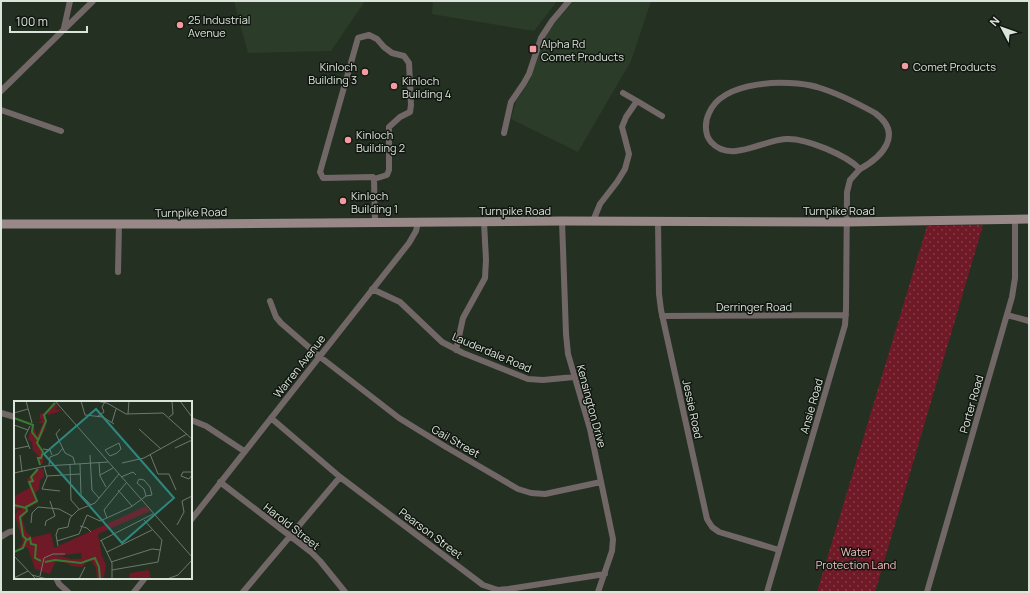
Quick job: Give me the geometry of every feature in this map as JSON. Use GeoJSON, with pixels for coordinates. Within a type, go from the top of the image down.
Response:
{"type":"FeatureCollection","features":[{"type":"Feature","properties":{"kind":"main road","name":"Turnpike Road"},"geometry":{"type":"LineString","coordinates":[[1,224],[562,221],[846,222],[1029,219]]}},
{"type":"Feature","properties":{"kind":"street"},"geometry":{"type":"LineString","coordinates":[[64,28],[70,1]]}},
{"type":"Feature","properties":{"kind":"street"},"geometry":{"type":"LineString","coordinates":[[1,90],[93,1]]}},
{"type":"Feature","properties":{"kind":"street"},"geometry":{"type":"LineString","coordinates":[[504,133],[511,102],[529,74],[541,38],[552,21],[569,1]]}},
{"type":"Feature","properties":{"kind":"street"},"geometry":{"type":"LineString","coordinates":[[369,35],[378,39],[384,47],[392,53],[404,56],[409,63],[411,105],[410,112],[400,117],[388,127],[388,175],[374,179],[373,177],[326,178],[322,177],[320,172],[358,38],[369,35]]}},
{"type":"Feature","properties":{"kind":"street","name":"Ansie Road"},"geometry":{"type":"LineString","coordinates":[[767,592],[843,332],[846,316],[846,222],[848,185],[853,176],[860,169],[884,151],[888,138],[886,125],[875,113],[826,90],[812,86],[794,84],[765,84],[745,87],[731,92],[721,99],[713,106],[708,114],[706,122],[707,136],[714,145],[724,150],[740,150],[781,140],[798,140],[812,144],[849,160],[860,169]]}},
{"type":"Feature","properties":{"kind":"street"},"geometry":{"type":"LineString","coordinates":[[623,92],[662,116]]}},
{"type":"Feature","properties":{"kind":"street"},"geometry":{"type":"LineString","coordinates":[[593,221],[600,204],[618,182],[625,169],[628,152],[622,126],[636,101]]}},
{"type":"Feature","properties":{"kind":"street"},"geometry":{"type":"LineString","coordinates":[[1,110],[61,131]]}},
{"type":"Feature","properties":{"kind":"street"},"geometry":{"type":"LineString","coordinates":[[374,179],[376,222]]}},
{"type":"Feature","properties":{"kind":"street","name":"Porter Road"},"geometry":{"type":"LineString","coordinates":[[926,592],[1012,297],[1015,278],[1015,220]]}},
{"type":"Feature","properties":{"kind":"street","name":"Kensington Drive"},"geometry":{"type":"LineString","coordinates":[[562,221],[568,354],[590,430],[613,539],[612,551],[598,592]]}},
{"type":"Feature","properties":{"kind":"street","name":"Warren Avenue"},"geometry":{"type":"LineString","coordinates":[[192,519],[413,236],[418,222]]}},
{"type":"Feature","properties":{"kind":"street"},"geometry":{"type":"LineString","coordinates":[[456,350],[463,318],[485,278],[486,266],[484,222]]}},
{"type":"Feature","properties":{"kind":"street","name":"Jessie Road"},"geometry":{"type":"LineString","coordinates":[[658,222],[659,294],[662,316],[708,523],[719,532],[779,550]]}},
{"type":"Feature","properties":{"kind":"street"},"geometry":{"type":"LineString","coordinates":[[118,272],[119,224]]}},
{"type":"Feature","properties":{"kind":"street","name":"Lauderdale Road"},"geometry":{"type":"LineString","coordinates":[[372,289],[400,302],[439,339],[456,350],[528,379],[543,380],[574,376]]}},
{"type":"Feature","properties":{"kind":"street","name":"Gail Street"},"geometry":{"type":"LineString","coordinates":[[270,301],[278,320],[319,356],[406,423],[518,489],[531,493],[545,494],[601,482]]}},
{"type":"Feature","properties":{"kind":"street"},"geometry":{"type":"LineString","coordinates":[[1007,315],[1029,321]]}},
{"type":"Feature","properties":{"kind":"street","name":"Derringer Road"},"geometry":{"type":"LineString","coordinates":[[662,316],[846,316]]}},
{"type":"Feature","properties":{"kind":"street"},"geometry":{"type":"LineString","coordinates":[[1,413],[14,417]]}},
{"type":"Feature","properties":{"kind":"street","name":"Pearson Street"},"geometry":{"type":"LineString","coordinates":[[271,418],[340,477],[477,581],[490,588],[498,590],[508,589],[605,574]]}},
{"type":"Feature","properties":{"kind":"street"},"geometry":{"type":"LineString","coordinates":[[192,420],[206,426],[244,451]]}},
{"type":"Feature","properties":{"kind":"street"},"geometry":{"type":"LineString","coordinates":[[243,592],[291,537],[340,477]]}},
{"type":"Feature","properties":{"kind":"street","name":"Harold Street"},"geometry":{"type":"LineString","coordinates":[[220,482],[320,561],[345,592]]}},
{"type":"Feature","properties":{"kind":"street"},"geometry":{"type":"LineString","coordinates":[[1,537],[9,532],[14,531]]}},
{"type":"Feature","properties":{"kind":"street"},"geometry":{"type":"LineString","coordinates":[[56,579],[59,584],[68,592]]}},
{"type":"Feature","properties":{"kind":"street"},"geometry":{"type":"LineString","coordinates":[[134,592],[144,579]]}},
{"type":"Feature","properties":{"kind":"shaded area"},"geometry":{"type":"Polygon","coordinates":[[[234,1],[365,1],[331,51],[248,53],[234,1]]]}},
{"type":"Feature","properties":{"kind":"shaded area"},"geometry":{"type":"Polygon","coordinates":[[[433,1],[557,1],[534,31],[432,14],[433,1]]]}},
{"type":"Feature","properties":{"kind":"shaded area"},"geometry":{"type":"Polygon","coordinates":[[[574,1],[651,1],[631,61],[578,152],[511,119],[516,101],[530,80],[542,42],[550,28],[574,1]]]}},
{"type":"Feature","properties":{"kind":"green space","name":"Water Protection Land"},"geometry":{"type":"Polygon","coordinates":[[[983,225],[875,592],[817,592],[927,226],[983,225]]]}},
{"type":"Feature","properties":{"kind":"place","name":"25 Industrial Avenue"},"geometry":{"type":"Point","coordinates":[180,25]}},
{"type":"Feature","properties":{"kind":"place","name":"Alpha Rd Comet Products"},"geometry":{"type":"Point","coordinates":[533,49]}},
{"type":"Feature","properties":{"kind":"place","name":"Comet Products"},"geometry":{"type":"Point","coordinates":[905,66]}},
{"type":"Feature","properties":{"kind":"place","name":"Kinloch Building 3"},"geometry":{"type":"Point","coordinates":[365,72]}},
{"type":"Feature","properties":{"kind":"place","name":"Kinloch Building 4"},"geometry":{"type":"Point","coordinates":[394,86]}},
{"type":"Feature","properties":{"kind":"place","name":"Kinloch Building 2"},"geometry":{"type":"Point","coordinates":[348,140]}},
{"type":"Feature","properties":{"kind":"place","name":"Kinloch Building 1"},"geometry":{"type":"Point","coordinates":[343,201]}}]}
